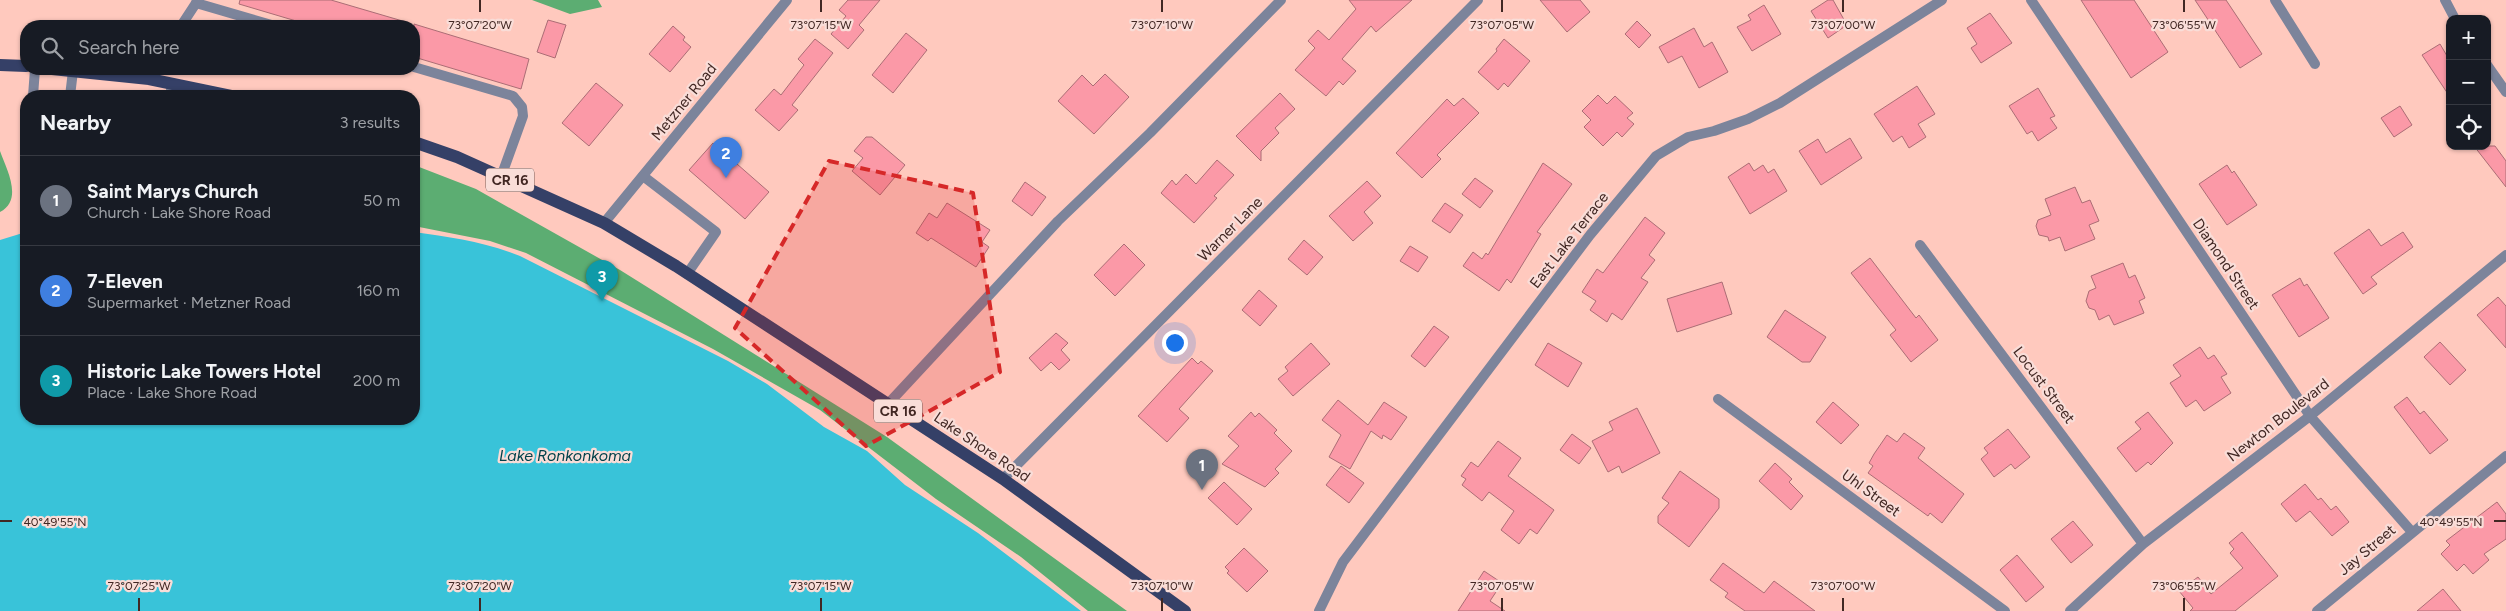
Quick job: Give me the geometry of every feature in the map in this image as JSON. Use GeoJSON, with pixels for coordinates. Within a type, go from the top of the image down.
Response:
{"type":"FeatureCollection","features":[{"type":"Feature","properties":{"kind":"main road"},"geometry":{"type":"LineString","coordinates":[[0,66],[20,66]]}},
{"type":"Feature","properties":{"kind":"main road"},"geometry":{"type":"LineString","coordinates":[[153,75],[171,90]]}},
{"type":"Feature","properties":{"kind":"main road","name":"CR 16"},"geometry":{"type":"LineString","coordinates":[[420,144],[457,157],[604,223]]}},
{"type":"Feature","properties":{"kind":"main road","name":"Lake Shore Road"},"geometry":{"type":"LineString","coordinates":[[604,223],[687,274],[1003,479],[1184,611]]}},
{"type":"Feature","properties":{"kind":"street","name":"Metzner Road"},"geometry":{"type":"LineString","coordinates":[[604,223],[787,0]]}},
{"type":"Feature","properties":{"kind":"street"},"geometry":{"type":"LineString","coordinates":[[888,404],[1058,221],[1150,133],[1281,0]]}},
{"type":"Feature","properties":{"kind":"street","name":"Warner Lane"},"geometry":{"type":"LineString","coordinates":[[1003,479],[1478,0]]}},
{"type":"Feature","properties":{"kind":"street","name":"East Lake Terrace"},"geometry":{"type":"LineString","coordinates":[[1319,611],[1343,562],[1590,235],[1656,156],[1688,137],[1740,122],[1780,103],[1942,0]]}},
{"type":"Feature","properties":{"kind":"street","name":"Diamond Street"},"geometry":{"type":"LineString","coordinates":[[2031,0],[2310,416],[2412,532]]}},
{"type":"Feature","properties":{"kind":"street"},"geometry":{"type":"LineString","coordinates":[[2275,0],[2315,64]]}},
{"type":"Feature","properties":{"kind":"street"},"geometry":{"type":"LineString","coordinates":[[2445,0],[2453,15]]}},
{"type":"Feature","properties":{"kind":"street"},"geometry":{"type":"LineString","coordinates":[[185,20],[197,2],[256,20]]}},
{"type":"Feature","properties":{"kind":"street"},"geometry":{"type":"LineString","coordinates":[[420,69],[513,96],[522,107],[524,116],[501,176]]}},
{"type":"Feature","properties":{"kind":"street"},"geometry":{"type":"LineString","coordinates":[[2491,71],[2506,92]]}},
{"type":"Feature","properties":{"kind":"street"},"geometry":{"type":"LineString","coordinates":[[34,90],[35,75]]}},
{"type":"Feature","properties":{"kind":"street"},"geometry":{"type":"LineString","coordinates":[[73,75],[73,90]]}},
{"type":"Feature","properties":{"kind":"street"},"geometry":{"type":"LineString","coordinates":[[643,176],[716,232],[687,274]]}},
{"type":"Feature","properties":{"kind":"street","name":"Locust Street"},"geometry":{"type":"LineString","coordinates":[[1920,245],[2143,544]]}},
{"type":"Feature","properties":{"kind":"street","name":"Newton Boulevard"},"geometry":{"type":"LineString","coordinates":[[2070,611],[2082,607],[2143,544],[2310,416],[2506,254]]}},
{"type":"Feature","properties":{"kind":"street","name":"Uhl Street"},"geometry":{"type":"LineString","coordinates":[[1718,399],[2005,611]]}},
{"type":"Feature","properties":{"kind":"street","name":"Jay Street"},"geometry":{"type":"LineString","coordinates":[[2317,611],[2506,456]]}},
{"type":"Feature","properties":{"kind":"highlighted area"},"geometry":{"type":"Polygon","coordinates":[[[829,161],[973,193],[1000,372],[866,446],[735,328],[829,161]]]}},
{"type":"Feature","properties":{"kind":"green space"},"geometry":{"type":"Polygon","coordinates":[[[532,0],[598,0],[602,7],[570,14],[532,0]]]}},
{"type":"Feature","properties":{"kind":"green space"},"geometry":{"type":"Polygon","coordinates":[[[0,151],[9,175],[12,192],[11,200],[7,207],[0,212],[0,151]]]}},
{"type":"Feature","properties":{"kind":"green space"},"geometry":{"type":"Polygon","coordinates":[[[420,167],[476,189],[620,270],[887,437],[1127,611],[1088,611],[1021,557],[936,499],[820,410],[713,349],[526,253],[490,241],[420,227],[420,167]]]}},
{"type":"Feature","properties":{"kind":"water","name":"Lake Ronkonkoma"},"geometry":{"type":"Polygon","coordinates":[[[420,233],[454,238],[494,247],[520,256],[728,361],[767,384],[824,427],[867,451],[905,485],[978,533],[1081,611],[0,611],[0,240],[20,234],[20,425],[420,425],[420,233]]]}},
{"type":"Feature","properties":{"kind":"building"},"geometry":{"type":"Polygon","coordinates":[[[240,0],[331,0],[399,20],[293,20],[239,4],[240,0]]]}},
{"type":"Feature","properties":{"kind":"building"},"geometry":{"type":"Polygon","coordinates":[[[848,0],[880,0],[859,25],[864,30],[848,49],[831,34],[846,16],[839,10],[848,0]]]}},
{"type":"Feature","properties":{"kind":"building"},"geometry":{"type":"Polygon","coordinates":[[[1349,0],[1412,0],[1376,32],[1371,26],[1342,59],[1356,71],[1343,85],[1339,81],[1326,96],[1295,70],[1315,48],[1308,41],[1318,30],[1329,40],[1356,9],[1349,0]]]}},
{"type":"Feature","properties":{"kind":"building"},"geometry":{"type":"Polygon","coordinates":[[[1540,0],[1580,0],[1590,12],[1567,32],[1540,0]]]}},
{"type":"Feature","properties":{"kind":"building"},"geometry":{"type":"Polygon","coordinates":[[[1828,0],[1833,0],[1847,25],[1828,38],[1811,11],[1828,0]]]}},
{"type":"Feature","properties":{"kind":"building"},"geometry":{"type":"Polygon","coordinates":[[[2081,0],[2134,0],[2168,52],[2131,78],[2081,0]]]}},
{"type":"Feature","properties":{"kind":"building"},"geometry":{"type":"Polygon","coordinates":[[[2195,0],[2226,0],[2262,54],[2240,68],[2195,0]]]}},
{"type":"Feature","properties":{"kind":"building"},"geometry":{"type":"Polygon","coordinates":[[[1764,5],[1781,34],[1752,51],[1737,27],[1751,20],[1748,15],[1764,5]]]}},
{"type":"Feature","properties":{"kind":"building"},"geometry":{"type":"Polygon","coordinates":[[[1990,13],[2012,43],[1981,63],[1971,48],[1977,44],[1967,28],[1990,13]]]}},
{"type":"Feature","properties":{"kind":"building"},"geometry":{"type":"Polygon","coordinates":[[[548,20],[566,25],[555,58],[537,52],[548,20]]]}},
{"type":"Feature","properties":{"kind":"building"},"geometry":{"type":"Polygon","coordinates":[[[1637,21],[1651,35],[1639,48],[1625,34],[1637,21]]]}},
{"type":"Feature","properties":{"kind":"building"},"geometry":{"type":"Polygon","coordinates":[[[420,26],[529,59],[521,89],[420,59],[420,26]]]}},
{"type":"Feature","properties":{"kind":"building"},"geometry":{"type":"Polygon","coordinates":[[[673,26],[685,37],[683,40],[691,47],[670,72],[649,54],[673,26]]]}},
{"type":"Feature","properties":{"kind":"building"},"geometry":{"type":"Polygon","coordinates":[[[1694,28],[1704,47],[1712,42],[1728,72],[1699,88],[1682,56],[1668,63],[1659,47],[1694,28]]]}},
{"type":"Feature","properties":{"kind":"building"},"geometry":{"type":"Polygon","coordinates":[[[906,33],[927,50],[893,93],[872,75],[906,33]]]}},
{"type":"Feature","properties":{"kind":"building"},"geometry":{"type":"Polygon","coordinates":[[[815,39],[833,53],[792,105],[798,110],[779,131],[755,110],[774,89],[781,95],[804,65],[798,59],[815,39]]]}},
{"type":"Feature","properties":{"kind":"building"},"geometry":{"type":"Polygon","coordinates":[[[1504,39],[1530,61],[1508,87],[1504,83],[1498,90],[1478,72],[1497,51],[1496,49],[1504,39]]]}},
{"type":"Feature","properties":{"kind":"building"},"geometry":{"type":"Polygon","coordinates":[[[2440,44],[2446,54],[2446,91],[2422,55],[2440,44]]]}},
{"type":"Feature","properties":{"kind":"building"},"geometry":{"type":"Polygon","coordinates":[[[1105,74],[1129,97],[1094,134],[1058,101],[1082,75],[1093,86],[1105,74]]]}},
{"type":"Feature","properties":{"kind":"building"},"geometry":{"type":"Polygon","coordinates":[[[596,83],[623,105],[589,146],[562,123],[596,83]]]}},
{"type":"Feature","properties":{"kind":"building"},"geometry":{"type":"Polygon","coordinates":[[[1917,86],[1935,114],[1918,124],[1926,137],[1909,148],[1902,136],[1893,142],[1874,114],[1917,86]]]}},
{"type":"Feature","properties":{"kind":"building"},"geometry":{"type":"Polygon","coordinates":[[[2038,88],[2055,116],[2050,118],[2057,128],[2038,141],[2032,131],[2027,134],[2009,106],[2038,88]]]}},
{"type":"Feature","properties":{"kind":"building"},"geometry":{"type":"Polygon","coordinates":[[[1280,93],[1295,109],[1275,128],[1279,133],[1261,151],[1261,161],[1236,136],[1280,93]]]}},
{"type":"Feature","properties":{"kind":"building"},"geometry":{"type":"Polygon","coordinates":[[[1598,95],[1607,104],[1615,96],[1633,113],[1627,118],[1634,124],[1622,137],[1617,132],[1603,146],[1584,127],[1591,120],[1582,111],[1598,95]]]}},
{"type":"Feature","properties":{"kind":"building"},"geometry":{"type":"Polygon","coordinates":[[[1463,98],[1479,113],[1437,155],[1441,159],[1422,178],[1396,153],[1447,99],[1454,106],[1463,98]]]}},
{"type":"Feature","properties":{"kind":"building"},"geometry":{"type":"Polygon","coordinates":[[[2400,106],[2412,125],[2394,137],[2381,118],[2400,106]]]}},
{"type":"Feature","properties":{"kind":"building"},"geometry":{"type":"Polygon","coordinates":[[[866,137],[872,137],[905,165],[880,195],[852,171],[863,158],[854,151],[866,137]]]}},
{"type":"Feature","properties":{"kind":"building"},"geometry":{"type":"Polygon","coordinates":[[[1850,138],[1862,158],[1821,185],[1799,151],[1818,139],[1826,153],[1850,138]]]}},
{"type":"Feature","properties":{"kind":"building"},"geometry":{"type":"Polygon","coordinates":[[[713,143],[769,192],[745,219],[689,170],[713,143]]]}},
{"type":"Feature","properties":{"kind":"building"},"geometry":{"type":"Polygon","coordinates":[[[2491,146],[2495,146],[2506,161],[2506,187],[2477,150],[2491,150],[2491,146]]]}},
{"type":"Feature","properties":{"kind":"building"},"geometry":{"type":"Polygon","coordinates":[[[1217,160],[1234,175],[1214,196],[1217,198],[1194,223],[1161,193],[1172,180],[1176,185],[1186,174],[1196,184],[1217,160]]]}},
{"type":"Feature","properties":{"kind":"building"},"geometry":{"type":"Polygon","coordinates":[[[1543,163],[1572,184],[1537,232],[1541,234],[1511,283],[1507,279],[1499,291],[1463,266],[1473,252],[1482,259],[1486,253],[1488,255],[1543,163]]]}},
{"type":"Feature","properties":{"kind":"building"},"geometry":{"type":"Polygon","coordinates":[[[1749,163],[1754,171],[1763,165],[1768,173],[1774,169],[1787,191],[1750,214],[1728,177],[1749,163]]]}},
{"type":"Feature","properties":{"kind":"building"},"geometry":{"type":"Polygon","coordinates":[[[2227,165],[2232,173],[2234,171],[2257,205],[2227,225],[2199,184],[2227,165]]]}},
{"type":"Feature","properties":{"kind":"building"},"geometry":{"type":"Polygon","coordinates":[[[1475,178],[1493,191],[1480,208],[1462,194],[1475,178]]]}},
{"type":"Feature","properties":{"kind":"building"},"geometry":{"type":"Polygon","coordinates":[[[1367,181],[1381,196],[1364,212],[1373,223],[1353,241],[1329,216],[1367,181]]]}},
{"type":"Feature","properties":{"kind":"building"},"geometry":{"type":"Polygon","coordinates":[[[1025,182],[1046,197],[1032,216],[1012,201],[1025,182]]]}},
{"type":"Feature","properties":{"kind":"building"},"geometry":{"type":"Polygon","coordinates":[[[2075,187],[2082,203],[2090,200],[2099,221],[2089,225],[2095,239],[2065,251],[2060,237],[2049,241],[2048,237],[2039,235],[2036,226],[2038,220],[2051,215],[2045,199],[2075,187]]]}},
{"type":"Feature","properties":{"kind":"building"},"geometry":{"type":"Polygon","coordinates":[[[947,203],[990,230],[982,242],[989,247],[976,267],[931,238],[928,241],[916,233],[929,213],[937,218],[947,203]]]}},
{"type":"Feature","properties":{"kind":"building"},"geometry":{"type":"Polygon","coordinates":[[[1445,203],[1463,215],[1450,233],[1432,221],[1445,203]]]}},
{"type":"Feature","properties":{"kind":"building"},"geometry":{"type":"Polygon","coordinates":[[[1645,217],[1665,233],[1649,255],[1655,260],[1641,278],[1648,282],[1622,320],[1612,313],[1607,322],[1590,310],[1596,301],[1582,292],[1597,269],[1603,273],[1645,217]]]}},
{"type":"Feature","properties":{"kind":"building"},"geometry":{"type":"Polygon","coordinates":[[[2369,229],[2381,246],[2403,232],[2413,247],[2371,277],[2377,284],[2363,294],[2334,253],[2369,229]]]}},
{"type":"Feature","properties":{"kind":"building"},"geometry":{"type":"Polygon","coordinates":[[[1304,240],[1323,257],[1307,275],[1288,259],[1304,240]]]}},
{"type":"Feature","properties":{"kind":"building"},"geometry":{"type":"Polygon","coordinates":[[[1124,244],[1145,265],[1115,296],[1094,275],[1124,244]]]}},
{"type":"Feature","properties":{"kind":"building"},"geometry":{"type":"Polygon","coordinates":[[[1410,246],[1428,257],[1418,272],[1400,261],[1410,246]]]}},
{"type":"Feature","properties":{"kind":"building"},"geometry":{"type":"Polygon","coordinates":[[[1870,258],[1916,318],[1919,315],[1938,340],[1911,362],[1890,335],[1896,330],[1851,273],[1870,258]]]}},
{"type":"Feature","properties":{"kind":"building"},"geometry":{"type":"Polygon","coordinates":[[[2123,263],[2129,278],[2135,275],[2145,298],[2139,301],[2144,313],[2114,325],[2109,315],[2099,320],[2095,310],[2089,308],[2086,301],[2089,291],[2096,288],[2091,276],[2123,263]]]}},
{"type":"Feature","properties":{"kind":"building"},"geometry":{"type":"Polygon","coordinates":[[[2300,278],[2304,286],[2307,284],[2329,318],[2299,337],[2272,295],[2300,278]]]}},
{"type":"Feature","properties":{"kind":"building"},"geometry":{"type":"Polygon","coordinates":[[[1722,282],[1732,314],[1677,332],[1667,299],[1722,282]]]}},
{"type":"Feature","properties":{"kind":"building"},"geometry":{"type":"Polygon","coordinates":[[[1259,290],[1277,306],[1260,326],[1242,310],[1259,290]]]}},
{"type":"Feature","properties":{"kind":"building"},"geometry":{"type":"Polygon","coordinates":[[[2498,297],[2506,306],[2506,348],[2477,315],[2498,297]]]}},
{"type":"Feature","properties":{"kind":"building"},"geometry":{"type":"Polygon","coordinates":[[[1785,310],[1826,337],[1810,362],[1802,362],[1767,337],[1785,310]]]}},
{"type":"Feature","properties":{"kind":"building"},"geometry":{"type":"Polygon","coordinates":[[[1434,326],[1449,337],[1425,367],[1411,356],[1434,326]]]}},
{"type":"Feature","properties":{"kind":"building"},"geometry":{"type":"Polygon","coordinates":[[[1056,333],[1068,343],[1061,350],[1070,360],[1059,370],[1051,362],[1041,371],[1029,358],[1056,333]]]}},
{"type":"Feature","properties":{"kind":"building"},"geometry":{"type":"Polygon","coordinates":[[[2440,342],[2466,370],[2450,385],[2424,357],[2440,342]]]}},
{"type":"Feature","properties":{"kind":"building"},"geometry":{"type":"Polygon","coordinates":[[[1311,343],[1330,364],[1293,396],[1278,379],[1288,371],[1285,367],[1311,343]]]}},
{"type":"Feature","properties":{"kind":"building"},"geometry":{"type":"Polygon","coordinates":[[[1548,343],[1582,363],[1568,387],[1535,365],[1548,343]]]}},
{"type":"Feature","properties":{"kind":"building"},"geometry":{"type":"Polygon","coordinates":[[[2200,347],[2208,359],[2214,355],[2227,374],[2221,377],[2231,393],[2204,411],[2196,400],[2186,407],[2170,383],[2181,376],[2173,365],[2200,347]]]}},
{"type":"Feature","properties":{"kind":"building"},"geometry":{"type":"Polygon","coordinates":[[[1192,358],[1198,364],[1201,361],[1213,371],[1179,409],[1189,418],[1167,442],[1138,416],[1192,358]]]}},
{"type":"Feature","properties":{"kind":"building"},"geometry":{"type":"Polygon","coordinates":[[[2407,397],[2420,414],[2424,411],[2448,440],[2430,454],[2394,407],[2407,397]]]}},
{"type":"Feature","properties":{"kind":"building"},"geometry":{"type":"Polygon","coordinates":[[[1338,400],[1368,425],[1384,402],[1407,417],[1391,440],[1383,435],[1382,439],[1371,431],[1350,469],[1329,457],[1341,435],[1322,420],[1338,400]]]}},
{"type":"Feature","properties":{"kind":"building"},"geometry":{"type":"Polygon","coordinates":[[[1833,402],[1859,425],[1841,444],[1816,422],[1833,402]]]}},
{"type":"Feature","properties":{"kind":"building"},"geometry":{"type":"Polygon","coordinates":[[[1637,408],[1660,453],[1622,473],[1619,466],[1608,472],[1592,441],[1613,430],[1609,422],[1637,408]]]}},
{"type":"Feature","properties":{"kind":"building"},"geometry":{"type":"Polygon","coordinates":[[[1251,412],[1255,417],[1259,413],[1277,430],[1274,433],[1292,451],[1275,469],[1279,473],[1265,487],[1222,464],[1239,446],[1228,436],[1251,412]]]}},
{"type":"Feature","properties":{"kind":"building"},"geometry":{"type":"Polygon","coordinates":[[[2148,412],[2173,443],[2151,465],[2148,462],[2136,472],[2117,448],[2141,429],[2135,422],[2148,412]]]}},
{"type":"Feature","properties":{"kind":"building"},"geometry":{"type":"Polygon","coordinates":[[[2008,429],[2030,457],[2015,469],[2011,464],[1994,477],[1981,459],[1988,453],[1984,448],[2008,429]]]}},
{"type":"Feature","properties":{"kind":"building"},"geometry":{"type":"Polygon","coordinates":[[[1904,433],[1925,448],[1918,458],[1964,494],[1942,523],[1930,513],[1928,516],[1868,473],[1873,466],[1869,463],[1887,435],[1897,442],[1904,433]]]}},
{"type":"Feature","properties":{"kind":"building"},"geometry":{"type":"Polygon","coordinates":[[[1572,434],[1591,448],[1579,464],[1560,450],[1572,434]]]}},
{"type":"Feature","properties":{"kind":"building"},"geometry":{"type":"Polygon","coordinates":[[[1498,441],[1521,458],[1508,476],[1554,510],[1537,534],[1530,529],[1519,544],[1501,530],[1514,511],[1489,492],[1482,501],[1462,485],[1466,479],[1461,476],[1471,462],[1478,467],[1498,441]]]}},
{"type":"Feature","properties":{"kind":"building"},"geometry":{"type":"Polygon","coordinates":[[[1775,463],[1792,479],[1789,482],[1803,496],[1791,510],[1759,481],[1775,463]]]}},
{"type":"Feature","properties":{"kind":"building"},"geometry":{"type":"Polygon","coordinates":[[[1341,466],[1364,483],[1349,503],[1326,485],[1341,466]]]}},
{"type":"Feature","properties":{"kind":"building"},"geometry":{"type":"Polygon","coordinates":[[[1680,471],[1719,499],[1719,508],[1689,547],[1658,523],[1658,516],[1669,503],[1662,498],[1680,471]]]}},
{"type":"Feature","properties":{"kind":"building"},"geometry":{"type":"Polygon","coordinates":[[[1224,482],[1252,509],[1237,525],[1208,498],[1224,482]]]}},
{"type":"Feature","properties":{"kind":"building"},"geometry":{"type":"Polygon","coordinates":[[[2305,484],[2318,500],[2321,498],[2331,510],[2336,506],[2349,522],[2332,536],[2310,511],[2296,522],[2281,504],[2305,484]]]}},
{"type":"Feature","properties":{"kind":"building"},"geometry":{"type":"Polygon","coordinates":[[[2497,502],[2506,514],[2506,539],[2484,554],[2489,560],[2473,574],[2464,564],[2457,571],[2441,554],[2450,545],[2446,541],[2497,502]]]}},
{"type":"Feature","properties":{"kind":"building"},"geometry":{"type":"Polygon","coordinates":[[[2073,521],[2093,545],[2071,563],[2051,539],[2073,521]]]}},
{"type":"Feature","properties":{"kind":"building"},"geometry":{"type":"Polygon","coordinates":[[[2242,532],[2278,576],[2235,611],[2190,611],[2193,608],[2179,591],[2198,577],[2211,594],[2243,568],[2230,553],[2234,549],[2229,543],[2242,532]]]}},
{"type":"Feature","properties":{"kind":"building"},"geometry":{"type":"Polygon","coordinates":[[[1244,548],[1268,571],[1247,592],[1227,573],[1229,571],[1225,567],[1244,548]]]}},
{"type":"Feature","properties":{"kind":"building"},"geometry":{"type":"Polygon","coordinates":[[[2017,555],[2044,587],[2026,602],[2000,570],[2017,555]]]}},
{"type":"Feature","properties":{"kind":"building"},"geometry":{"type":"Polygon","coordinates":[[[1723,563],[1764,593],[1774,581],[1815,611],[1745,611],[1725,597],[1728,593],[1710,580],[1723,563]]]}},
{"type":"Feature","properties":{"kind":"building"},"geometry":{"type":"Polygon","coordinates":[[[1484,571],[1502,583],[1490,601],[1505,611],[1458,611],[1484,571]]]}},
{"type":"Feature","properties":{"kind":"building"},"geometry":{"type":"Polygon","coordinates":[[[2443,589],[2461,611],[2417,611],[2443,589]]]}},
{"type":"Feature","properties":{"kind":"place","name":"7-Eleven"},"geometry":{"type":"Point","coordinates":[726,178]}},
{"type":"Feature","properties":{"kind":"place","name":"Historic Lake Towers Hotel"},"geometry":{"type":"Point","coordinates":[602,301]}},
{"type":"Feature","properties":{"kind":"place","name":"Saint Marys Church"},"geometry":{"type":"Point","coordinates":[1202,490]}}]}
